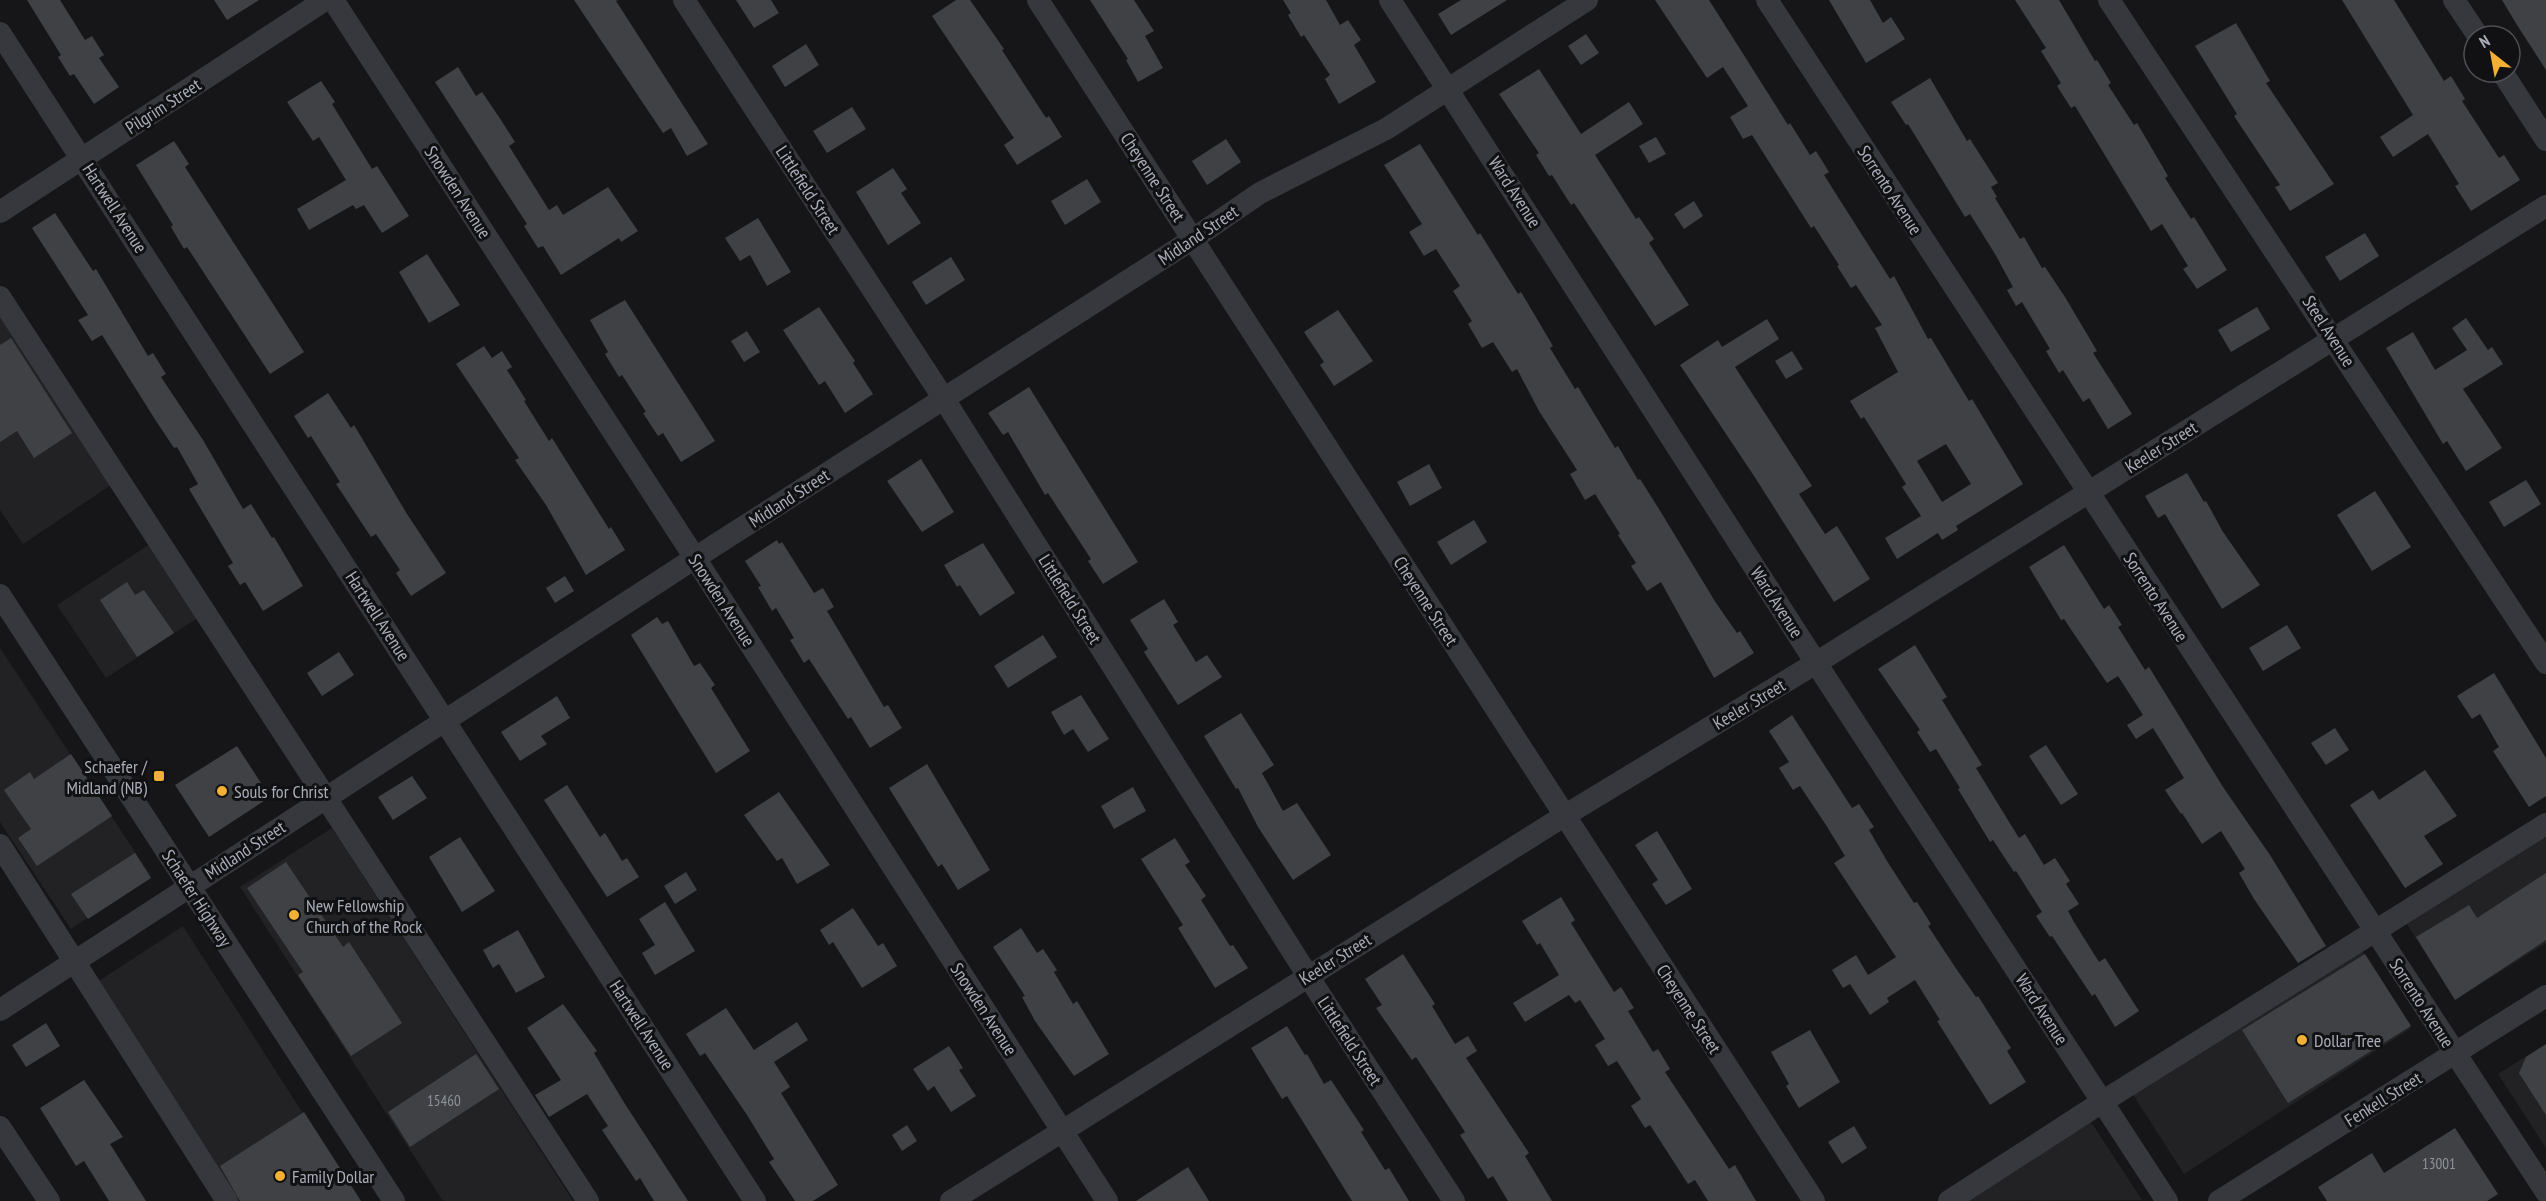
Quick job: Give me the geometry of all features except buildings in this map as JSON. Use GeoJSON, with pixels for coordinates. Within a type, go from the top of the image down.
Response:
{"type":"FeatureCollection","features":[{"type":"Feature","properties":{"kind":"street","name":"Pilgrim Street"},"geometry":{"type":"LineString","coordinates":[[0,212],[326,0]]}},
{"type":"Feature","properties":{"kind":"street","name":"Snowden Avenue"},"geometry":{"type":"LineString","coordinates":[[333,0],[695,558],[1107,1201]]}},
{"type":"Feature","properties":{"kind":"street","name":"Littlefield Street"},"geometry":{"type":"LineString","coordinates":[[684,0],[944,399],[1308,976],[1454,1201]]}},
{"type":"Feature","properties":{"kind":"street","name":"Cheyenne Street"},"geometry":{"type":"LineString","coordinates":[[1038,0],[1814,1201]]}},
{"type":"Feature","properties":{"kind":"street","name":"Ward Avenue"},"geometry":{"type":"LineString","coordinates":[[1390,0],[1449,88],[1816,663],[2167,1201]]}},
{"type":"Feature","properties":{"kind":"street","name":"Midland Street"},"geometry":{"type":"LineString","coordinates":[[0,1010],[695,558],[1193,239],[1260,193],[1386,129],[1587,0]]}},
{"type":"Feature","properties":{"kind":"street","name":"Sorrento Avenue"},"geometry":{"type":"LineString","coordinates":[[1767,0],[2454,1054],[2543,1183]]}},
{"type":"Feature","properties":{"kind":"street","name":"Steel Avenue"},"geometry":{"type":"LineString","coordinates":[[2109,0],[2334,338],[2546,663]]}},
{"type":"Feature","properties":{"kind":"street"},"geometry":{"type":"LineString","coordinates":[[2454,0],[2470,24]]}},
{"type":"Feature","properties":{"kind":"street","name":"Hartwell Avenue"},"geometry":{"type":"LineString","coordinates":[[0,33],[755,1201]]}},
{"type":"Feature","properties":{"kind":"street"},"geometry":{"type":"LineString","coordinates":[[2510,84],[2546,140]]}},
{"type":"Feature","properties":{"kind":"street","name":"Keeler Street"},"geometry":{"type":"LineString","coordinates":[[951,1201],[1564,816],[1816,663],[2546,206]]}},
{"type":"Feature","properties":{"kind":"street"},"geometry":{"type":"LineString","coordinates":[[0,297],[588,1201]]}},
{"type":"Feature","properties":{"kind":"street","name":"Schaefer Highway"},"geometry":{"type":"LineString","coordinates":[[0,594],[394,1201]]}},
{"type":"Feature","properties":{"kind":"street"},"geometry":{"type":"LineString","coordinates":[[1949,1201],[2102,1102],[2546,824]]}},
{"type":"Feature","properties":{"kind":"street"},"geometry":{"type":"LineString","coordinates":[[0,845],[226,1201]]}},
{"type":"Feature","properties":{"kind":"street","name":"Fenkell Street"},"geometry":{"type":"LineString","coordinates":[[2219,1201],[2546,996]]}},
{"type":"Feature","properties":{"kind":"street"},"geometry":{"type":"LineString","coordinates":[[0,1127],[49,1201]]}},
{"type":"Feature","properties":{"kind":"shaded area"},"geometry":{"type":"Polygon","coordinates":[[[0,313],[114,483],[23,544],[0,510],[0,313]]]}},
{"type":"Feature","properties":{"kind":"shaded area"},"geometry":{"type":"Polygon","coordinates":[[[150,544],[199,617],[106,678],[57,605],[150,544]]]}},
{"type":"Feature","properties":{"kind":"shaded area"},"geometry":{"type":"Polygon","coordinates":[[[0,648],[151,876],[71,929],[0,822],[0,648]]]}},
{"type":"Feature","properties":{"kind":"shaded area"},"geometry":{"type":"Polygon","coordinates":[[[332,828],[573,1201],[443,1201],[240,887],[332,828]]]}},
{"type":"Feature","properties":{"kind":"shaded area"},"geometry":{"type":"Polygon","coordinates":[[[2546,837],[2546,943],[2455,1000],[2407,924],[2546,837]]]}},
{"type":"Feature","properties":{"kind":"shaded area"},"geometry":{"type":"Polygon","coordinates":[[[183,926],[359,1201],[236,1201],[94,984],[183,926]]]}},
{"type":"Feature","properties":{"kind":"shaded area"},"geometry":{"type":"Polygon","coordinates":[[[2359,946],[2411,1028],[2184,1174],[2132,1093],[2359,946]]]}},
{"type":"Feature","properties":{"kind":"shaded area"},"geometry":{"type":"Polygon","coordinates":[[[2546,1044],[2546,1148],[2498,1074],[2546,1044]]]}},
{"type":"Feature","properties":{"kind":"shaded area"},"geometry":{"type":"Polygon","coordinates":[[[2091,1122],[2142,1200],[1968,1201],[2091,1122]]]}},
{"type":"Feature","properties":{"kind":"place","name":"Schaefer / Midland (NB)"},"geometry":{"type":"Point","coordinates":[159,776]}},
{"type":"Feature","properties":{"kind":"place","name":"Souls for Christ"},"geometry":{"type":"Point","coordinates":[222,791]}},
{"type":"Feature","properties":{"kind":"place","name":"New Fellowship Church of the Rock"},"geometry":{"type":"Point","coordinates":[294,915]}},
{"type":"Feature","properties":{"kind":"place","name":"Dollar Tree"},"geometry":{"type":"Point","coordinates":[2302,1040]}},
{"type":"Feature","properties":{"kind":"place","name":"Family Dollar"},"geometry":{"type":"Point","coordinates":[280,1176]}}]}
